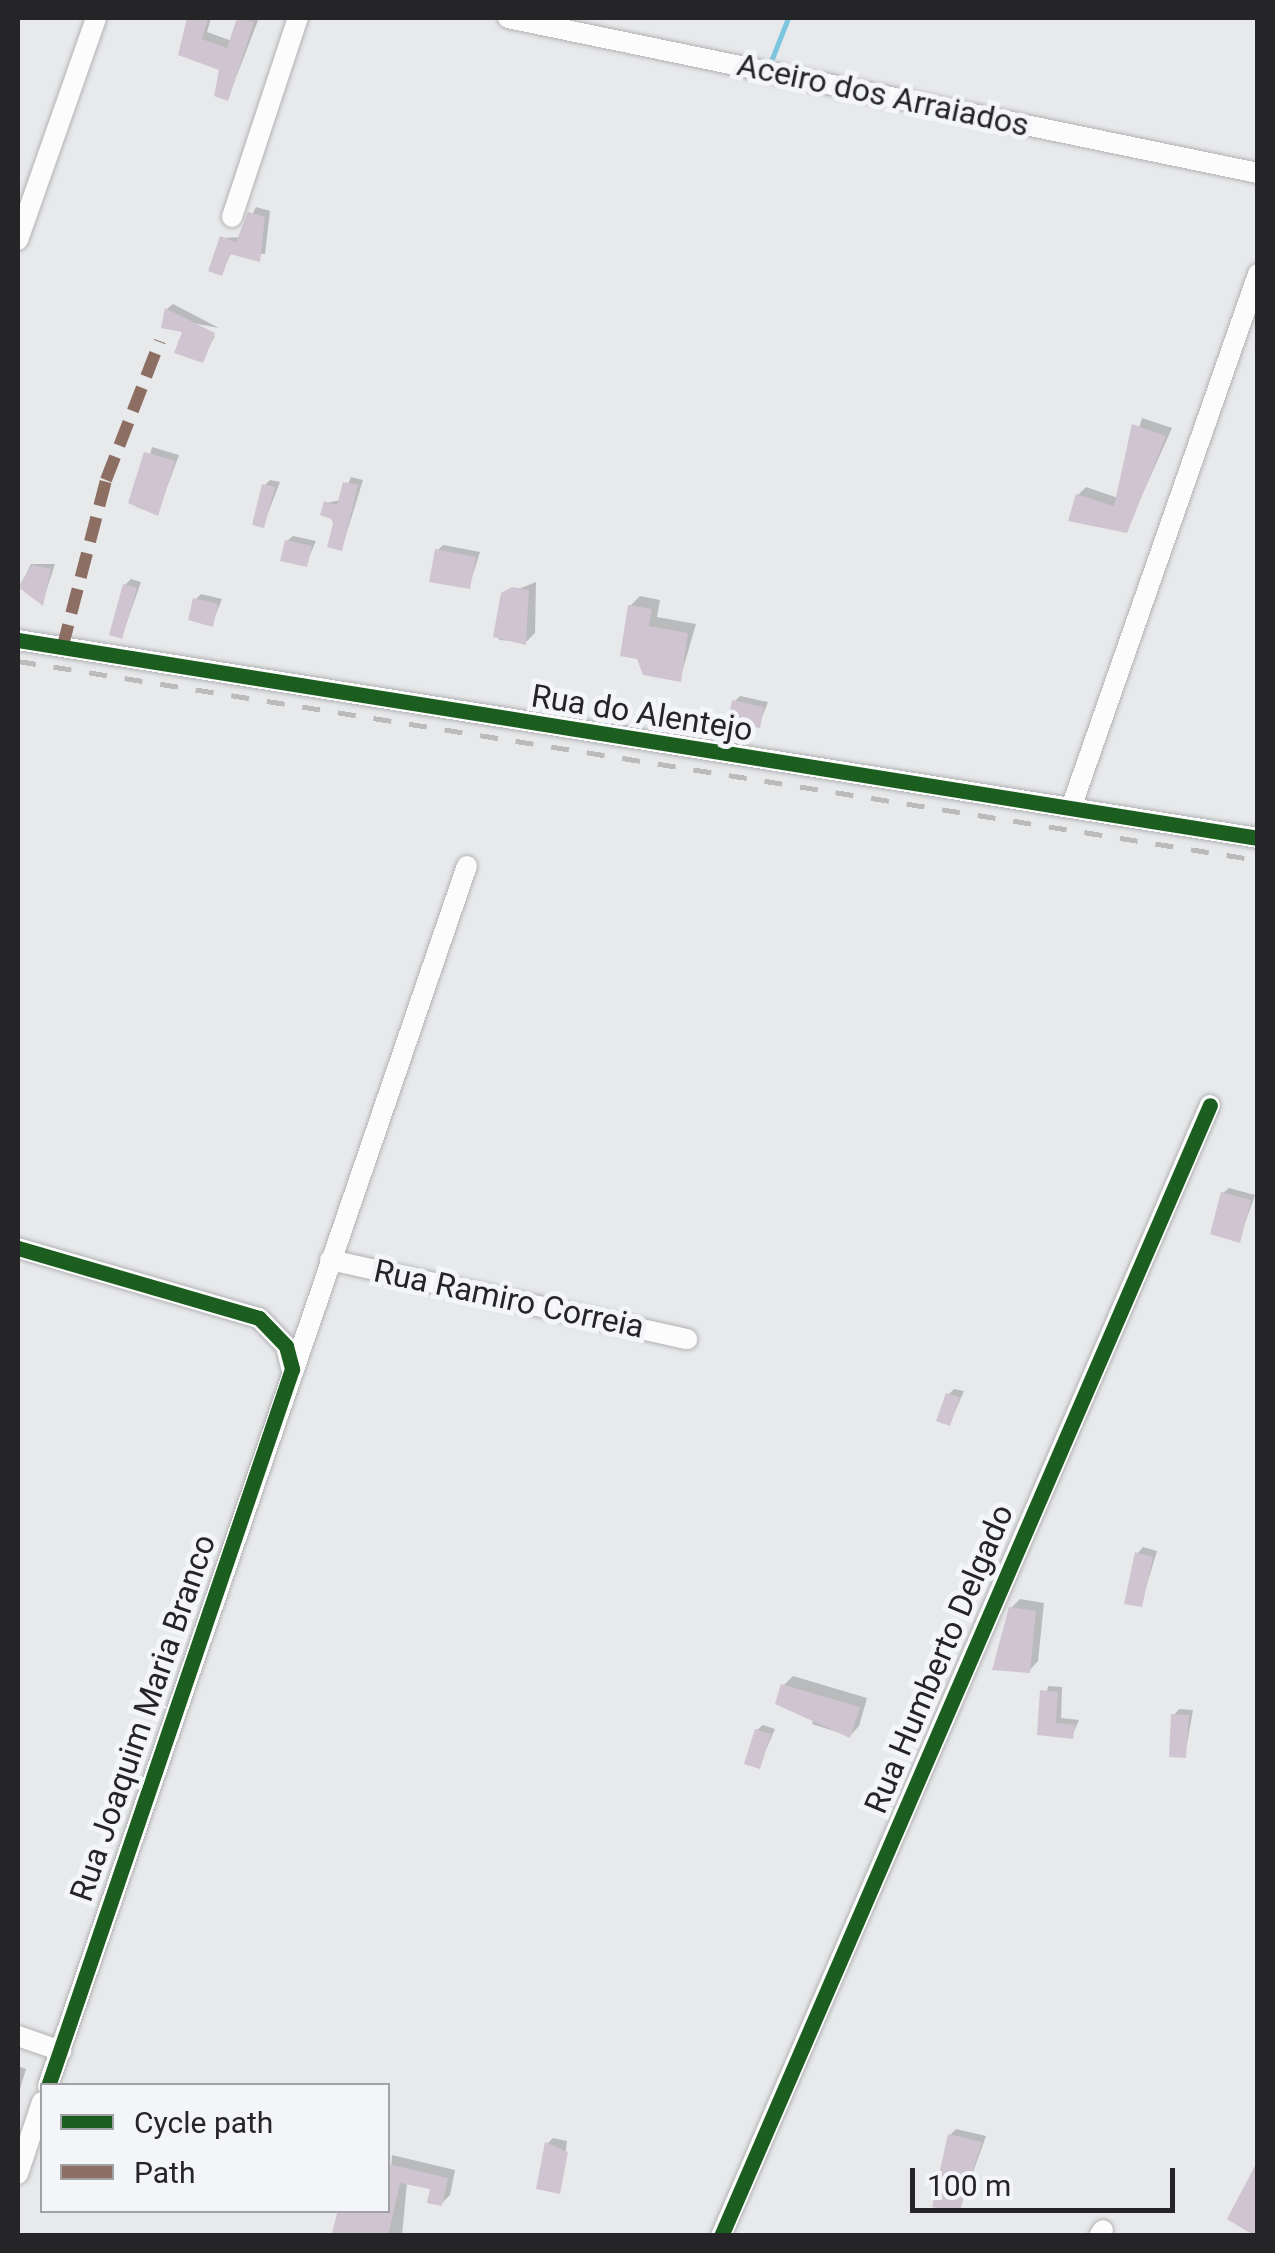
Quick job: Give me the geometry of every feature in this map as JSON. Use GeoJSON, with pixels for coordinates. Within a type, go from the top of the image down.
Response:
{"type":"FeatureCollection","features":[{"type":"Feature","properties":{"kind":"street"},"geometry":{"type":"LineString","coordinates":[[18,240],[24,198],[96,18]]}},
{"type":"Feature","properties":{"kind":"street"},"geometry":{"type":"LineString","coordinates":[[232,217],[298,18]]}},
{"type":"Feature","properties":{"kind":"street","name":"Aceiro dos Arraiados"},"geometry":{"type":"LineString","coordinates":[[508,18],[1258,173]]}},
{"type":"Feature","properties":{"kind":"street"},"geometry":{"type":"LineString","coordinates":[[1071,808],[1258,274]]}},
{"type":"Feature","properties":{"kind":"street","name":"Rua do Alentejo"},"geometry":{"type":"LineString","coordinates":[[18,640],[1258,838]]}},
{"type":"Feature","properties":{"kind":"street","name":"Rua Joaquim Maria Branco"},"geometry":{"type":"LineString","coordinates":[[49,2083],[312,1308],[467,866]]}},
{"type":"Feature","properties":{"kind":"street","name":"Rua Humberto Delgado"},"geometry":{"type":"LineString","coordinates":[[721,2236],[1210,1106]]}},
{"type":"Feature","properties":{"kind":"street"},"geometry":{"type":"LineString","coordinates":[[18,1248],[281,1326],[312,1308]]}},
{"type":"Feature","properties":{"kind":"street","name":"Rua Ramiro Correia"},"geometry":{"type":"LineString","coordinates":[[330,1260],[687,1339]]}},
{"type":"Feature","properties":{"kind":"street"},"geometry":{"type":"LineString","coordinates":[[259,1318],[286,1346],[292,1369]]}},
{"type":"Feature","properties":{"kind":"street"},"geometry":{"type":"LineString","coordinates":[[18,2036],[61,2051]]}},
{"type":"Feature","properties":{"kind":"street"},"geometry":{"type":"LineString","coordinates":[[18,2174],[40,2108]]}},
{"type":"Feature","properties":{"kind":"building"},"geometry":{"type":"Polygon","coordinates":[[[187,18],[208,18],[202,39],[227,48],[237,18],[254,22],[228,101],[214,96],[219,70],[178,55],[187,18]]]}},
{"type":"Feature","properties":{"kind":"building"},"geometry":{"type":"Polygon","coordinates":[[[248,212],[265,217],[260,262],[230,254],[222,276],[208,271],[220,236],[236,242],[248,212]]]}},
{"type":"Feature","properties":{"kind":"building"},"geometry":{"type":"Polygon","coordinates":[[[165,308],[215,333],[203,363],[174,353],[182,332],[161,328],[165,308]]]}},
{"type":"Feature","properties":{"kind":"building"},"geometry":{"type":"Polygon","coordinates":[[[1132,424],[1166,436],[1127,533],[1068,521],[1076,494],[1114,506],[1132,424]]]}},
{"type":"Feature","properties":{"kind":"building"},"geometry":{"type":"Polygon","coordinates":[[[144,452],[175,461],[158,516],[128,503],[144,452]]]}},
{"type":"Feature","properties":{"kind":"building"},"geometry":{"type":"Polygon","coordinates":[[[343,482],[358,485],[342,551],[327,547],[334,520],[320,515],[324,501],[337,505],[343,482]]]}},
{"type":"Feature","properties":{"kind":"building"},"geometry":{"type":"Polygon","coordinates":[[[262,484],[275,487],[264,528],[252,525],[262,484]]]}},
{"type":"Feature","properties":{"kind":"building"},"geometry":{"type":"Polygon","coordinates":[[[285,540],[312,546],[307,567],[280,561],[285,540]]]}},
{"type":"Feature","properties":{"kind":"building"},"geometry":{"type":"Polygon","coordinates":[[[435,549],[476,557],[470,589],[429,582],[435,549]]]}},
{"type":"Feature","properties":{"kind":"building"},"geometry":{"type":"Polygon","coordinates":[[[32,565],[51,569],[43,606],[18,587],[32,565]]]}},
{"type":"Feature","properties":{"kind":"building"},"geometry":{"type":"Polygon","coordinates":[[[123,584],[137,588],[122,639],[109,635],[123,584]]]}},
{"type":"Feature","properties":{"kind":"building"},"geometry":{"type":"Polygon","coordinates":[[[512,587],[529,590],[526,645],[493,637],[501,593],[512,587]]]}},
{"type":"Feature","properties":{"kind":"building"},"geometry":{"type":"Polygon","coordinates":[[[193,598],[218,604],[213,627],[188,620],[193,598]]]}},
{"type":"Feature","properties":{"kind":"building"},"geometry":{"type":"Polygon","coordinates":[[[628,605],[652,609],[649,626],[688,633],[681,682],[643,675],[637,659],[620,656],[628,605]]]}},
{"type":"Feature","properties":{"kind":"building"},"geometry":{"type":"Polygon","coordinates":[[[732,700],[764,707],[760,728],[728,721],[732,700]]]}},
{"type":"Feature","properties":{"kind":"building"},"geometry":{"type":"Polygon","coordinates":[[[1221,1192],[1251,1200],[1240,1243],[1210,1234],[1221,1192]]]}},
{"type":"Feature","properties":{"kind":"building"},"geometry":{"type":"Polygon","coordinates":[[[946,1393],[960,1397],[950,1426],[936,1421],[946,1393]]]}},
{"type":"Feature","properties":{"kind":"building"},"geometry":{"type":"Polygon","coordinates":[[[1135,1552],[1153,1557],[1142,1607],[1124,1604],[1135,1552]]]}},
{"type":"Feature","properties":{"kind":"building"},"geometry":{"type":"Polygon","coordinates":[[[1009,1607],[1036,1611],[1030,1673],[992,1670],[1009,1607]]]}},
{"type":"Feature","properties":{"kind":"building"},"geometry":{"type":"Polygon","coordinates":[[[781,1684],[860,1707],[850,1738],[775,1704],[781,1684]]]}},
{"type":"Feature","properties":{"kind":"building"},"geometry":{"type":"Polygon","coordinates":[[[1040,1690],[1058,1692],[1056,1723],[1075,1725],[1073,1739],[1037,1735],[1040,1690]]]}},
{"type":"Feature","properties":{"kind":"building"},"geometry":{"type":"Polygon","coordinates":[[[1171,1714],[1189,1715],[1186,1758],[1169,1757],[1171,1714]]]}},
{"type":"Feature","properties":{"kind":"building"},"geometry":{"type":"Polygon","coordinates":[[[755,1729],[771,1734],[760,1769],[744,1764],[755,1729]]]}},
{"type":"Feature","properties":{"kind":"building"},"geometry":{"type":"Polygon","coordinates":[[[948,2134],[982,2142],[959,2213],[932,2207],[948,2134]]]}},
{"type":"Feature","properties":{"kind":"building"},"geometry":{"type":"Polygon","coordinates":[[[545,2142],[568,2152],[560,2194],[536,2189],[545,2142]]]}},
{"type":"Feature","properties":{"kind":"building"},"geometry":{"type":"Polygon","coordinates":[[[1258,2160],[1258,2236],[1255,2236],[1227,2219],[1258,2160]]]}},
{"type":"Feature","properties":{"kind":"building"},"geometry":{"type":"Polygon","coordinates":[[[390,2164],[448,2178],[442,2206],[427,2203],[430,2189],[400,2183],[388,2236],[331,2236],[337,2213],[390,2213],[390,2164]]]}},
{"type":"Feature","properties":{"kind":"waterway"},"geometry":{"type":"LineString","coordinates":[[771,61],[788,18]]}},
{"type":"Feature","properties":{"kind":"railway"},"geometry":{"type":"LineString","coordinates":[[18,661],[1258,860]]}},
{"type":"Feature","properties":{"kind":"marked path"},"geometry":{"type":"LineString","coordinates":[[62,649],[106,480],[160,341]]}},
{"type":"Feature","properties":{"kind":"cycle path"},"geometry":{"type":"LineString","coordinates":[[18,640],[1258,838]]}},
{"type":"Feature","properties":{"kind":"cycle path"},"geometry":{"type":"LineString","coordinates":[[721,2236],[1210,1105]]}},
{"type":"Feature","properties":{"kind":"cycle path"},"geometry":{"type":"LineString","coordinates":[[18,1248],[259,1318],[286,1346],[292,1369],[49,2083]]}}]}
